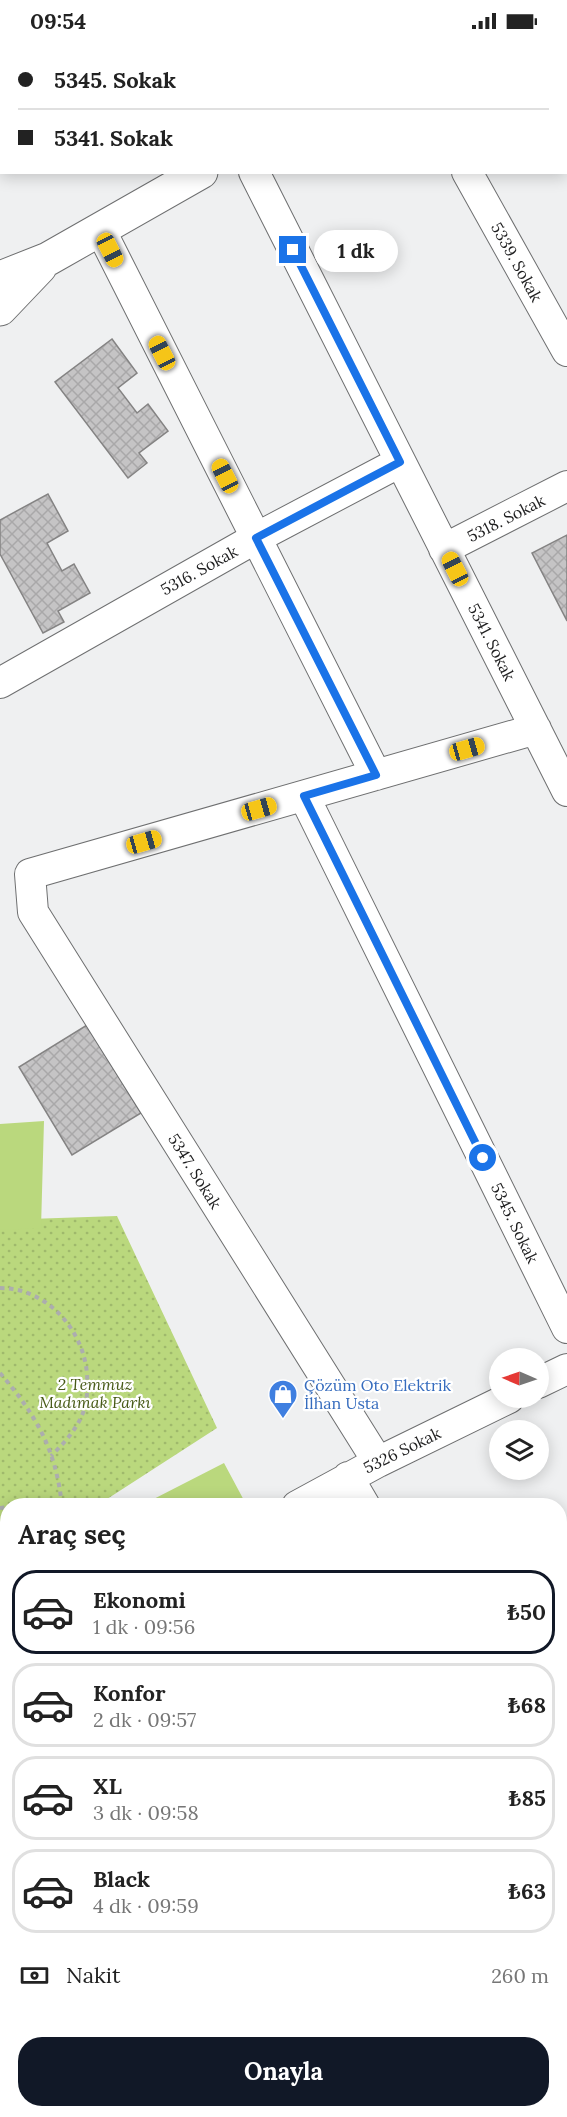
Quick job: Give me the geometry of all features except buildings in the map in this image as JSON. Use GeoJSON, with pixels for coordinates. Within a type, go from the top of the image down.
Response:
{"type":"FeatureCollection","features":[{"type":"Feature","properties":{"kind":"street"},"geometry":{"type":"LineString","coordinates":[[0,278],[48,259],[197,174]]}},
{"type":"Feature","properties":{"kind":"street","name":"5341. Sokak"},"geometry":{"type":"LineString","coordinates":[[255,174],[567,791]]}},
{"type":"Feature","properties":{"kind":"street","name":"5339. Sokak"},"geometry":{"type":"LineString","coordinates":[[468,174],[567,351]]}},
{"type":"Feature","properties":{"kind":"street"},"geometry":{"type":"LineString","coordinates":[[100,229],[376,775]]}},
{"type":"Feature","properties":{"kind":"street"},"geometry":{"type":"LineString","coordinates":[[0,309],[48,259]]}},
{"type":"Feature","properties":{"kind":"street","name":"5316. Sokak"},"geometry":{"type":"LineString","coordinates":[[0,683],[256,538],[400,462]]}},
{"type":"Feature","properties":{"kind":"street","name":"5318. Sokak"},"geometry":{"type":"LineString","coordinates":[[444,549],[567,486]]}},
{"type":"Feature","properties":{"kind":"street"},"geometry":{"type":"LineString","coordinates":[[304,796],[536,729]]}},
{"type":"Feature","properties":{"kind":"street","name":"5347. Sokak"},"geometry":{"type":"LineString","coordinates":[[304,796],[30,874],[33,912],[378,1462]]}},
{"type":"Feature","properties":{"kind":"street","name":"5345. Sokak"},"geometry":{"type":"LineString","coordinates":[[304,796],[567,1328]]}},
{"type":"Feature","properties":{"kind":"street","name":"5326 Sokak"},"geometry":{"type":"LineString","coordinates":[[311,1498],[348,1477],[489,1407]]}},
{"type":"Feature","properties":{"kind":"street"},"geometry":{"type":"LineString","coordinates":[[348,1477],[360,1498]]}},
{"type":"Feature","properties":{"kind":"path"},"geometry":{"type":"LineString","coordinates":[[0,1288],[10,1288],[40,1298],[64,1317],[81,1344],[88,1374],[86,1406],[73,1434],[51,1456]]}},
{"type":"Feature","properties":{"kind":"path"},"geometry":{"type":"LineString","coordinates":[[0,1374],[26,1403],[47,1441],[59,1483],[61,1498]]}},
{"type":"Feature","properties":{"kind":"green space"},"geometry":{"type":"Polygon","coordinates":[[[44,1121],[41,1228],[0,1230],[0,1124],[44,1121]]]}},
{"type":"Feature","properties":{"kind":"green space","name":"2 Temmuz Madımak Parkı"},"geometry":{"type":"Polygon","coordinates":[[[117,1216],[217,1428],[109,1498],[0,1498],[0,1220],[117,1216]]]}},
{"type":"Feature","properties":{"kind":"green space"},"geometry":{"type":"Polygon","coordinates":[[[224,1463],[243,1498],[156,1498],[224,1463]]]}},
{"type":"Feature","properties":{"kind":"place","name":"Çözüm Oto Elektrik İlhan Usta"},"geometry":{"type":"Point","coordinates":[283,1420]}},
{"type":"Feature","properties":{"kind":"route"},"geometry":{"type":"LineString","coordinates":[[293,250],[400,462],[256,538],[376,775],[304,796],[483,1158]]}}]}
